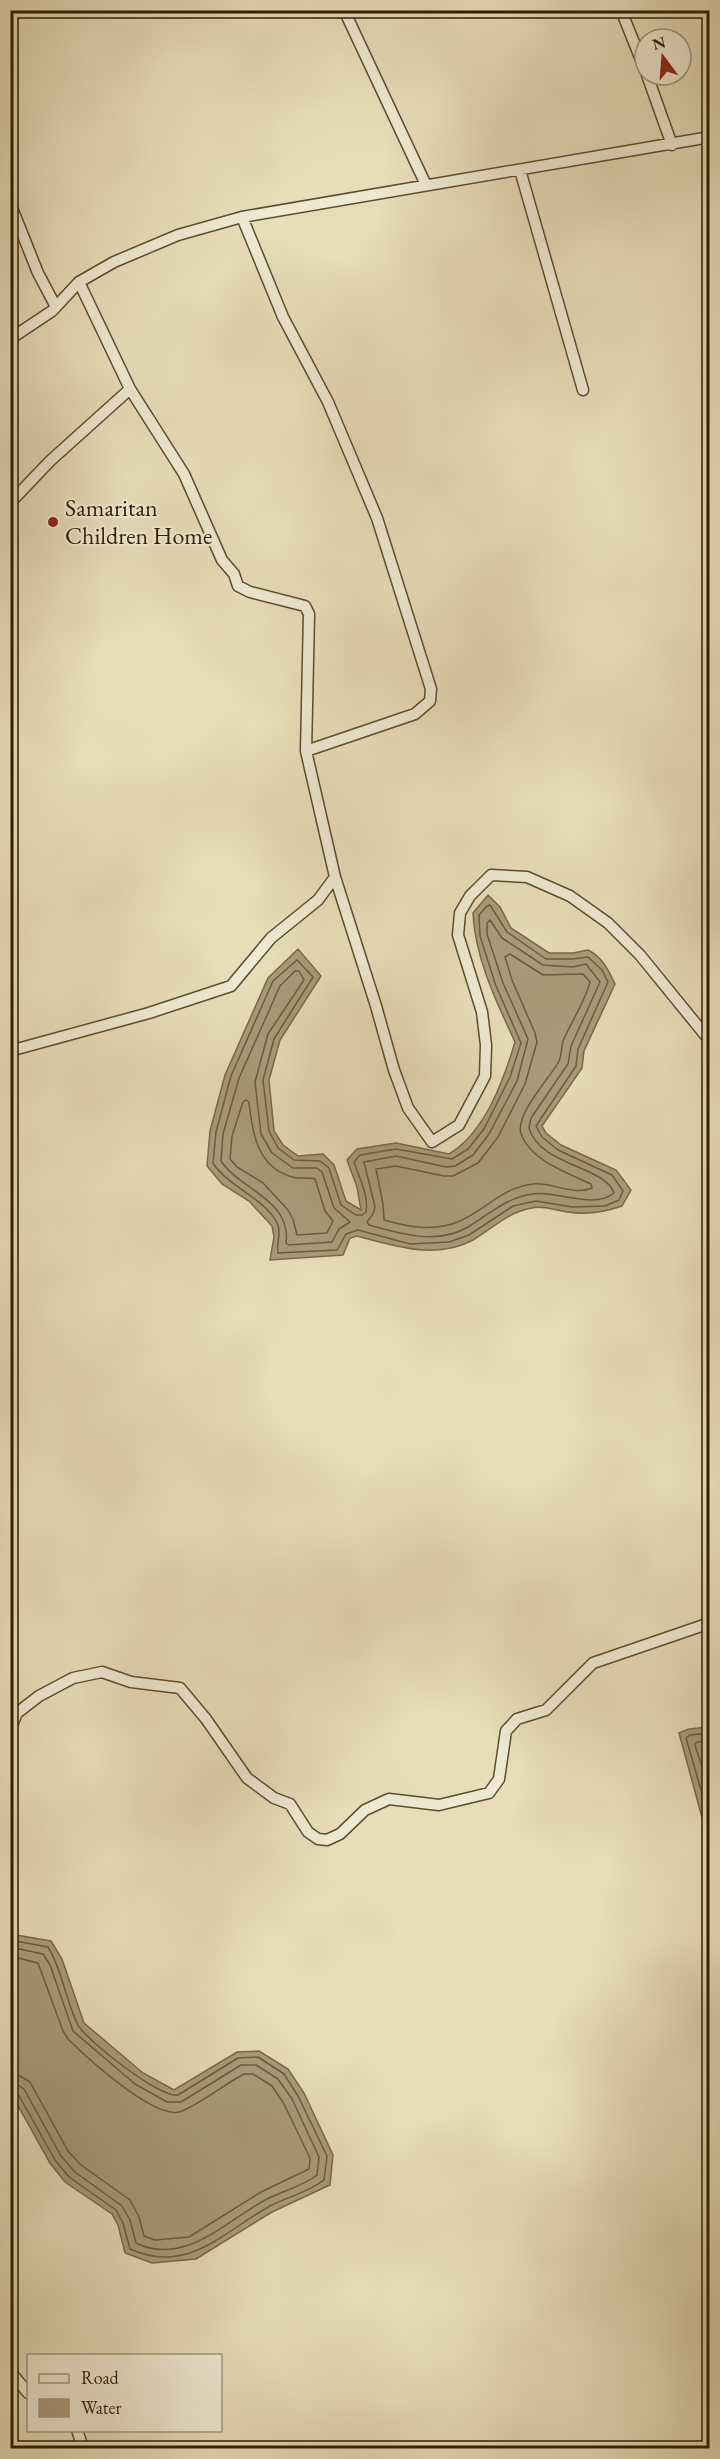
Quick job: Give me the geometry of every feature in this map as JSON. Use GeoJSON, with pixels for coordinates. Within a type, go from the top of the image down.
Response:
{"type":"FeatureCollection","features":[{"type":"Feature","properties":{"kind":"street"},"geometry":{"type":"LineString","coordinates":[[344,10],[426,185]]}},
{"type":"Feature","properties":{"kind":"street"},"geometry":{"type":"LineString","coordinates":[[621,10],[633,40]]}},
{"type":"Feature","properties":{"kind":"street"},"geometry":{"type":"LineString","coordinates":[[651,87],[672,145]]}},
{"type":"Feature","properties":{"kind":"street"},"geometry":{"type":"LineString","coordinates":[[10,339],[56,307],[78,282],[114,262],[178,235],[242,217],[710,137]]}},
{"type":"Feature","properties":{"kind":"street"},"geometry":{"type":"LineString","coordinates":[[520,170],[583,390]]}},
{"type":"Feature","properties":{"kind":"street"},"geometry":{"type":"LineString","coordinates":[[10,203],[38,273],[56,307]]}},
{"type":"Feature","properties":{"kind":"street"},"geometry":{"type":"LineString","coordinates":[[242,217],[284,317],[328,402],[377,518],[431,688],[430,701],[415,714],[306,751]]}},
{"type":"Feature","properties":{"kind":"street"},"geometry":{"type":"LineString","coordinates":[[78,282],[130,389],[184,474],[222,560],[234,574],[238,586],[250,592],[305,606],[309,614],[306,751],[335,877],[394,1070],[408,1108],[432,1142],[459,1125],[486,1076],[486,1045],[482,1012],[458,935],[460,913],[470,896],[491,876],[527,877],[570,896],[608,923],[640,955],[710,1041]]}},
{"type":"Feature","properties":{"kind":"street"},"geometry":{"type":"LineString","coordinates":[[10,503],[50,461],[130,389]]}},
{"type":"Feature","properties":{"kind":"street"},"geometry":{"type":"LineString","coordinates":[[17,1049],[149,1013],[231,986],[272,939],[318,900],[335,877]]}},
{"type":"Feature","properties":{"kind":"street"},"geometry":{"type":"LineString","coordinates":[[10,1730],[17,1713],[39,1696],[73,1678],[102,1672],[131,1682],[180,1688],[206,1719],[247,1778],[274,1798],[290,1804],[308,1832],[318,1839],[327,1840],[340,1834],[365,1810],[389,1799],[439,1804],[489,1793],[499,1779],[506,1731],[517,1719],[546,1710],[593,1663],[710,1623]]}},
{"type":"Feature","properties":{"kind":"street"},"geometry":{"type":"LineString","coordinates":[[10,2371],[27,2392]]}},
{"type":"Feature","properties":{"kind":"street"},"geometry":{"type":"LineString","coordinates":[[77,2432],[83,2448]]}},
{"type":"Feature","properties":{"kind":"water"},"geometry":{"type":"Polygon","coordinates":[[[488,895],[500,907],[511,928],[549,953],[573,953],[588,950],[604,964],[615,984],[584,1051],[582,1068],[542,1126],[546,1133],[561,1145],[616,1170],[631,1190],[622,1206],[589,1213],[541,1207],[523,1210],[473,1240],[444,1249],[400,1247],[357,1236],[350,1238],[343,1255],[270,1260],[274,1237],[272,1226],[249,1201],[222,1184],[207,1166],[210,1131],[225,1075],[268,978],[298,949],[321,976],[280,1040],[269,1080],[274,1131],[283,1145],[298,1156],[323,1154],[334,1165],[346,1201],[361,1210],[357,1187],[347,1160],[357,1149],[396,1143],[449,1154],[462,1145],[483,1119],[505,1073],[515,1042],[482,963],[473,913],[488,895]]]}},
{"type":"Feature","properties":{"kind":"water"},"geometry":{"type":"Polygon","coordinates":[[[710,1727],[709,1830],[706,1830],[679,1733],[689,1729],[710,1727]]]}},
{"type":"Feature","properties":{"kind":"water"},"geometry":{"type":"Polygon","coordinates":[[[10,1934],[51,1941],[62,1959],[84,2023],[143,2073],[174,2090],[237,2052],[259,2051],[288,2069],[304,2093],[333,2155],[330,2185],[272,2212],[196,2259],[152,2263],[125,2253],[118,2225],[112,2214],[65,2182],[50,2163],[11,2093],[10,1934]]]}},
{"type":"Feature","properties":{"kind":"place","name":"Samaritan Children Home"},"geometry":{"type":"Point","coordinates":[53,522]}}]}
